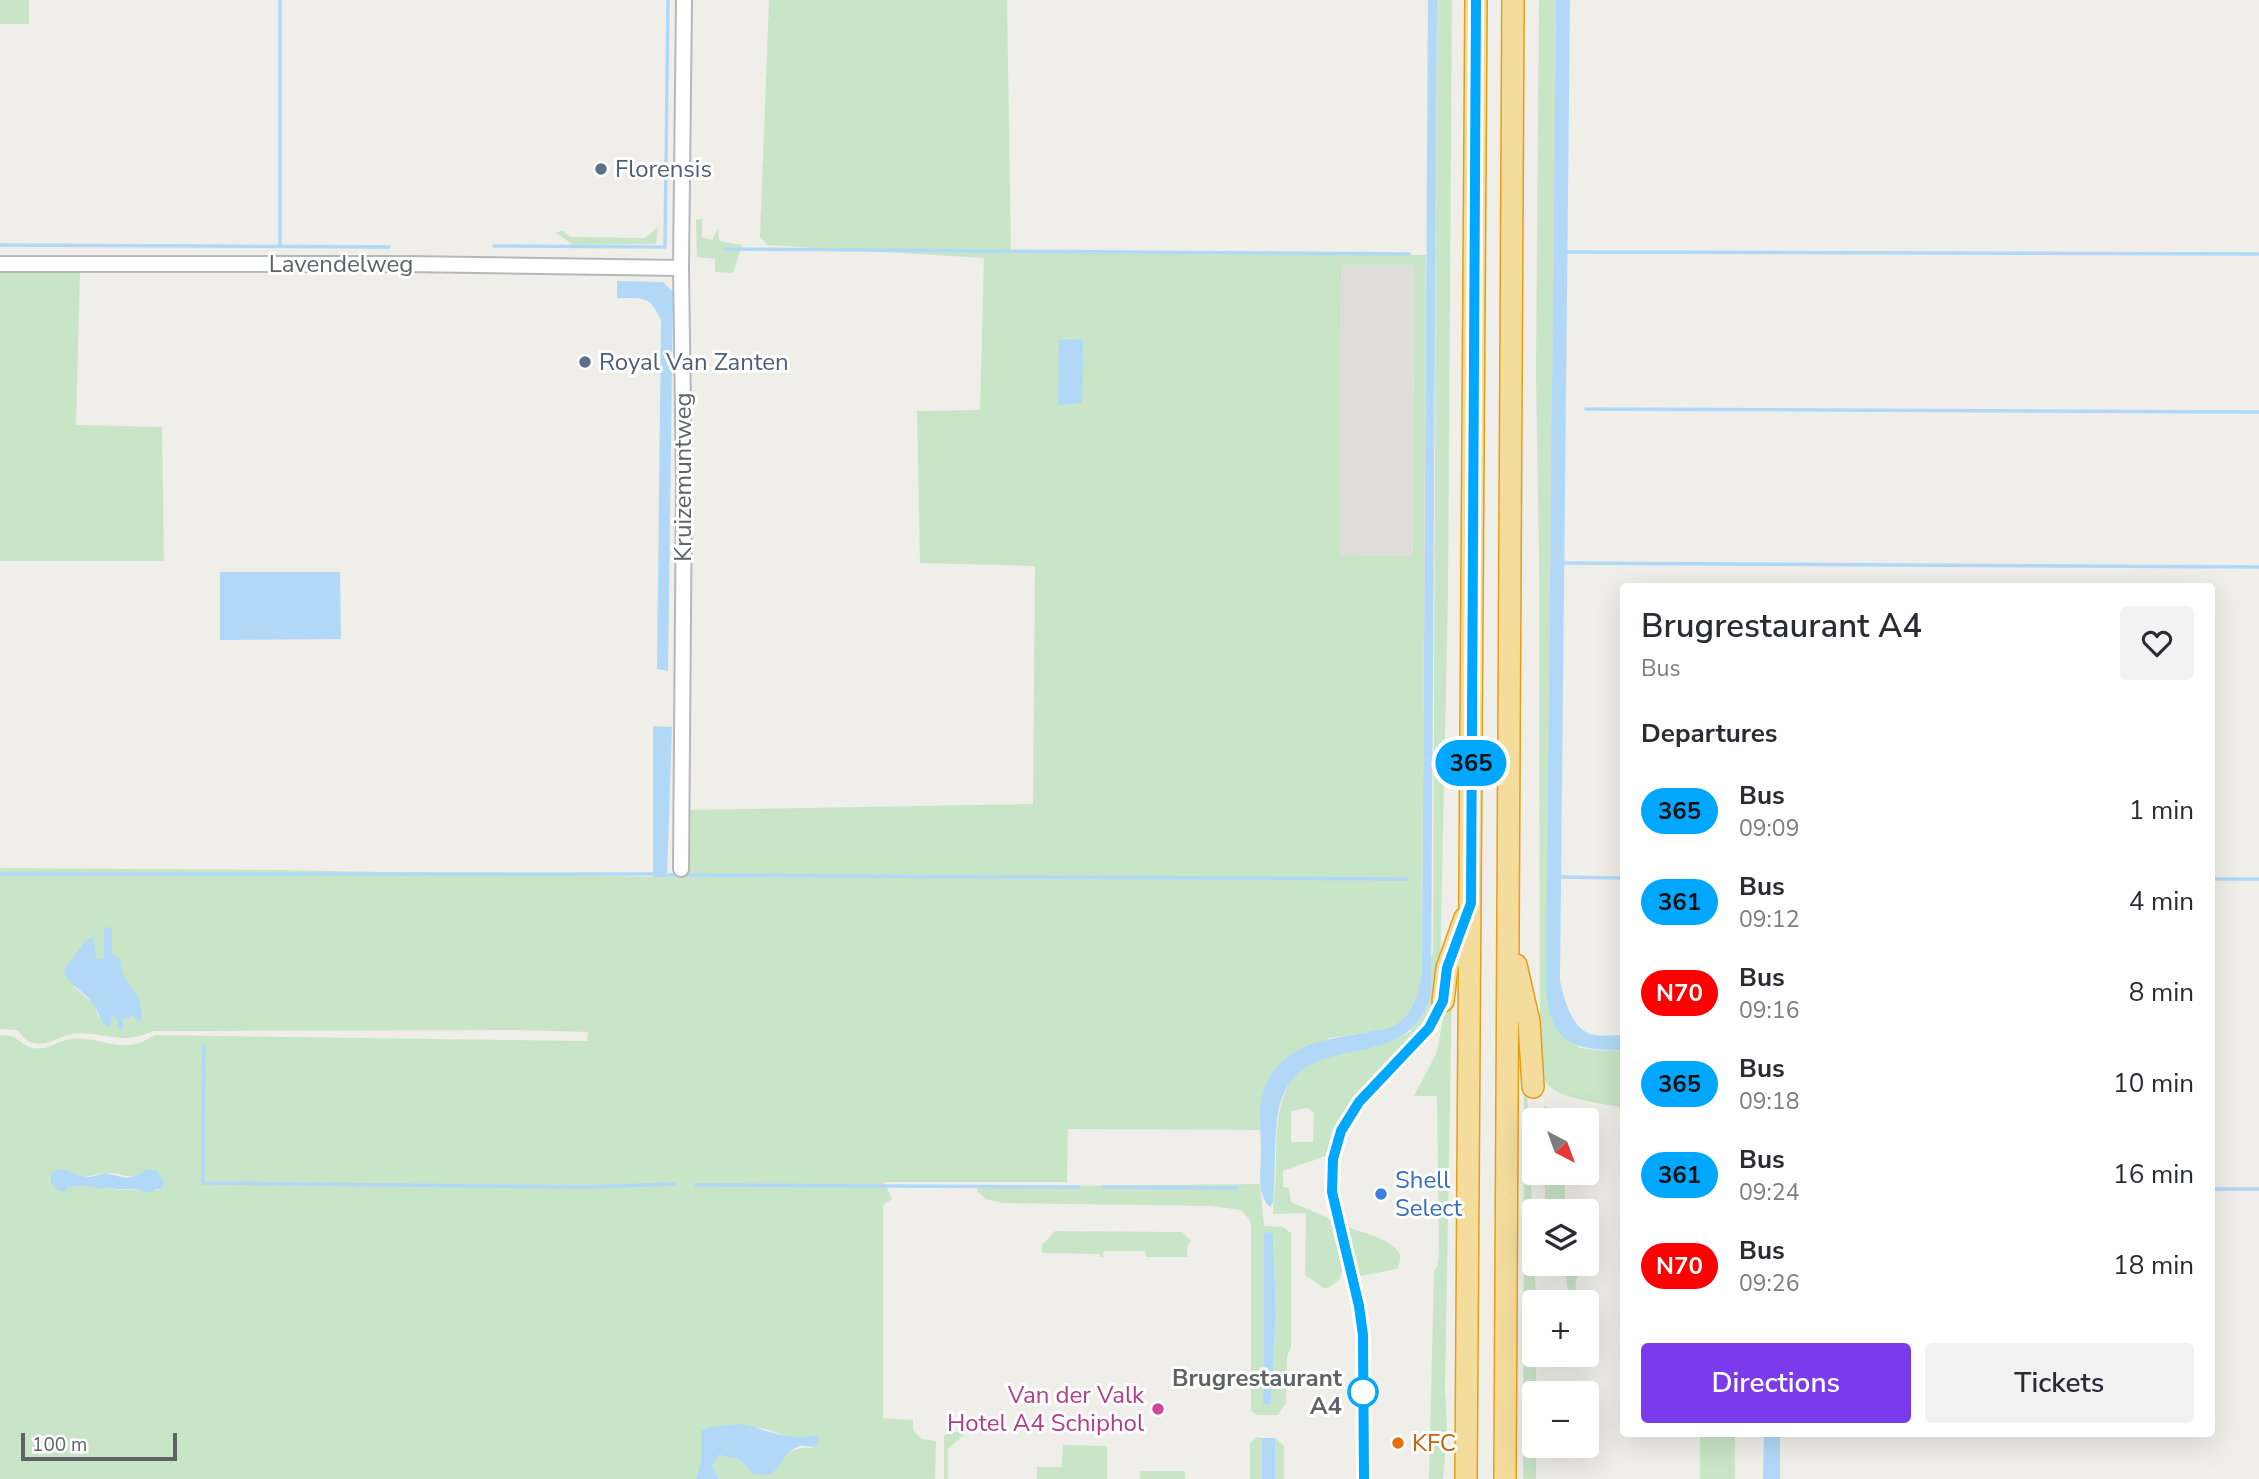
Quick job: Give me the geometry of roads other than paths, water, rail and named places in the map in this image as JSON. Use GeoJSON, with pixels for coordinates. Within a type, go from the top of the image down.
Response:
{"type":"FeatureCollection","features":[{"type":"Feature","properties":{"kind":"highway"},"geometry":{"type":"LineString","coordinates":[[1466,1479],[1476,0]]}},
{"type":"Feature","properties":{"kind":"highway"},"geometry":{"type":"LineString","coordinates":[[1505,1479],[1513,0]]}},
{"type":"Feature","properties":{"kind":"highway"},"geometry":{"type":"LineString","coordinates":[[1443,1001],[1447,968],[1471,903]]}},
{"type":"Feature","properties":{"kind":"highway"},"geometry":{"type":"LineString","coordinates":[[1508,931],[1529,1022],[1532,1087]]}},
{"type":"Feature","properties":{"kind":"street","name":"Kruizemuntweg"},"geometry":{"type":"LineString","coordinates":[[681,869],[684,0]]}},
{"type":"Feature","properties":{"kind":"street","name":"Lavendelweg"},"geometry":{"type":"LineString","coordinates":[[0,264],[406,264],[681,268]]}},
{"type":"Feature","properties":{"kind":"water"},"geometry":{"type":"Polygon","coordinates":[[[1428,0],[1437,0],[1431,994],[1419,1020],[1401,1036],[1380,1045],[1312,1064],[1294,1078],[1278,1111],[1273,1202],[1270,1207],[1261,1189],[1260,1110],[1265,1087],[1274,1071],[1284,1059],[1311,1044],[1395,1025],[1412,1006],[1418,993],[1422,971],[1428,0]]]}},
{"type":"Feature","properties":{"kind":"water"},"geometry":{"type":"Polygon","coordinates":[[[1556,0],[1570,0],[1560,981],[1569,1011],[1578,1025],[1594,1035],[1620,1035],[1620,1050],[1590,1048],[1567,1040],[1552,1020],[1546,985],[1556,0]]]}},
{"type":"Feature","properties":{"kind":"water"},"geometry":{"type":"Polygon","coordinates":[[[617,281],[663,282],[673,292],[668,671],[657,669],[661,320],[653,306],[645,300],[617,298],[617,281]]]}},
{"type":"Feature","properties":{"kind":"water"},"geometry":{"type":"Polygon","coordinates":[[[1083,339],[1082,403],[1058,405],[1059,340],[1083,339]]]}},
{"type":"Feature","properties":{"kind":"water"},"geometry":{"type":"Polygon","coordinates":[[[220,572],[340,572],[341,639],[220,640],[220,572]]]}},
{"type":"Feature","properties":{"kind":"water"},"geometry":{"type":"Polygon","coordinates":[[[653,726],[672,727],[667,877],[653,877],[653,726]]]}},
{"type":"Feature","properties":{"kind":"water"},"geometry":{"type":"Polygon","coordinates":[[[112,927],[112,954],[120,959],[122,973],[140,1000],[142,1022],[132,1016],[123,1019],[123,1029],[119,1030],[117,1019],[111,1014],[112,1023],[108,1028],[105,1025],[93,1004],[69,981],[64,970],[86,940],[93,937],[97,960],[104,958],[104,928],[112,927]]]}},
{"type":"Feature","properties":{"kind":"water"},"geometry":{"type":"Polygon","coordinates":[[[60,1169],[90,1177],[106,1173],[126,1178],[148,1169],[158,1171],[164,1184],[161,1190],[148,1193],[108,1187],[102,1190],[90,1186],[69,1186],[66,1191],[59,1191],[51,1183],[51,1173],[60,1169]]]}},
{"type":"Feature","properties":{"kind":"water"},"geometry":{"type":"Polygon","coordinates":[[[1264,1233],[1273,1234],[1276,1313],[1271,1404],[1263,1404],[1264,1233]]]}},
{"type":"Feature","properties":{"kind":"water"},"geometry":{"type":"Polygon","coordinates":[[[740,1424],[787,1436],[816,1435],[819,1438],[817,1446],[795,1448],[770,1474],[752,1474],[739,1459],[719,1455],[712,1466],[719,1479],[696,1479],[701,1460],[701,1431],[710,1427],[740,1424]]]}},
{"type":"Feature","properties":{"kind":"water"},"geometry":{"type":"Polygon","coordinates":[[[1764,1437],[1780,1437],[1780,1479],[1763,1479],[1764,1437]]]}},
{"type":"Feature","properties":{"kind":"water"},"geometry":{"type":"Polygon","coordinates":[[[1262,1438],[1275,1438],[1275,1479],[1262,1479],[1262,1438]]]}},
{"type":"Feature","properties":{"kind":"waterway"},"geometry":{"type":"LineString","coordinates":[[280,0],[280,245]]}},
{"type":"Feature","properties":{"kind":"waterway"},"geometry":{"type":"LineString","coordinates":[[494,246],[665,247],[668,0]]}},
{"type":"Feature","properties":{"kind":"waterway"},"geometry":{"type":"LineString","coordinates":[[0,245],[389,247]]}},
{"type":"Feature","properties":{"kind":"waterway"},"geometry":{"type":"LineString","coordinates":[[725,249],[1409,254]]}},
{"type":"Feature","properties":{"kind":"waterway"},"geometry":{"type":"LineString","coordinates":[[1565,252],[2259,254]]}},
{"type":"Feature","properties":{"kind":"waterway"},"geometry":{"type":"LineString","coordinates":[[1586,409],[2259,412]]}},
{"type":"Feature","properties":{"kind":"waterway"},"geometry":{"type":"LineString","coordinates":[[1561,563],[2259,567]]}},
{"type":"Feature","properties":{"kind":"waterway"},"geometry":{"type":"LineString","coordinates":[[0,874],[653,874]]}},
{"type":"Feature","properties":{"kind":"waterway"},"geometry":{"type":"LineString","coordinates":[[667,875],[1407,879]]}},
{"type":"Feature","properties":{"kind":"waterway"},"geometry":{"type":"LineString","coordinates":[[1561,877],[1620,878]]}},
{"type":"Feature","properties":{"kind":"waterway"},"geometry":{"type":"LineString","coordinates":[[2215,879],[2259,879]]}},
{"type":"Feature","properties":{"kind":"waterway"},"geometry":{"type":"LineString","coordinates":[[204,1045],[203,1183],[589,1187],[675,1184]]}},
{"type":"Feature","properties":{"kind":"waterway"},"geometry":{"type":"LineString","coordinates":[[696,1185],[1079,1187]]}},
{"type":"Feature","properties":{"kind":"waterway"},"geometry":{"type":"LineString","coordinates":[[1103,1187],[1237,1188]]}},
{"type":"Feature","properties":{"kind":"waterway"},"geometry":{"type":"LineString","coordinates":[[2215,1189],[2259,1189]]}},
{"type":"Feature","properties":{"kind":"place","name":"Florensis"},"geometry":{"type":"Point","coordinates":[601,169]}},
{"type":"Feature","properties":{"kind":"place","name":"Royal Van Zanten"},"geometry":{"type":"Point","coordinates":[585,362]}},
{"type":"Feature","properties":{"kind":"place","name":"Shell Select"},"geometry":{"type":"Point","coordinates":[1381,1194]}},
{"type":"Feature","properties":{"kind":"place","name":"Brugrestaurant A4"},"geometry":{"type":"Point","coordinates":[1363,1392]}},
{"type":"Feature","properties":{"kind":"place","name":"Van der Valk Hotel A4 Schiphol"},"geometry":{"type":"Point","coordinates":[1158,1409]}},
{"type":"Feature","properties":{"kind":"place","name":"KFC"},"geometry":{"type":"Point","coordinates":[1398,1443]}}]}
